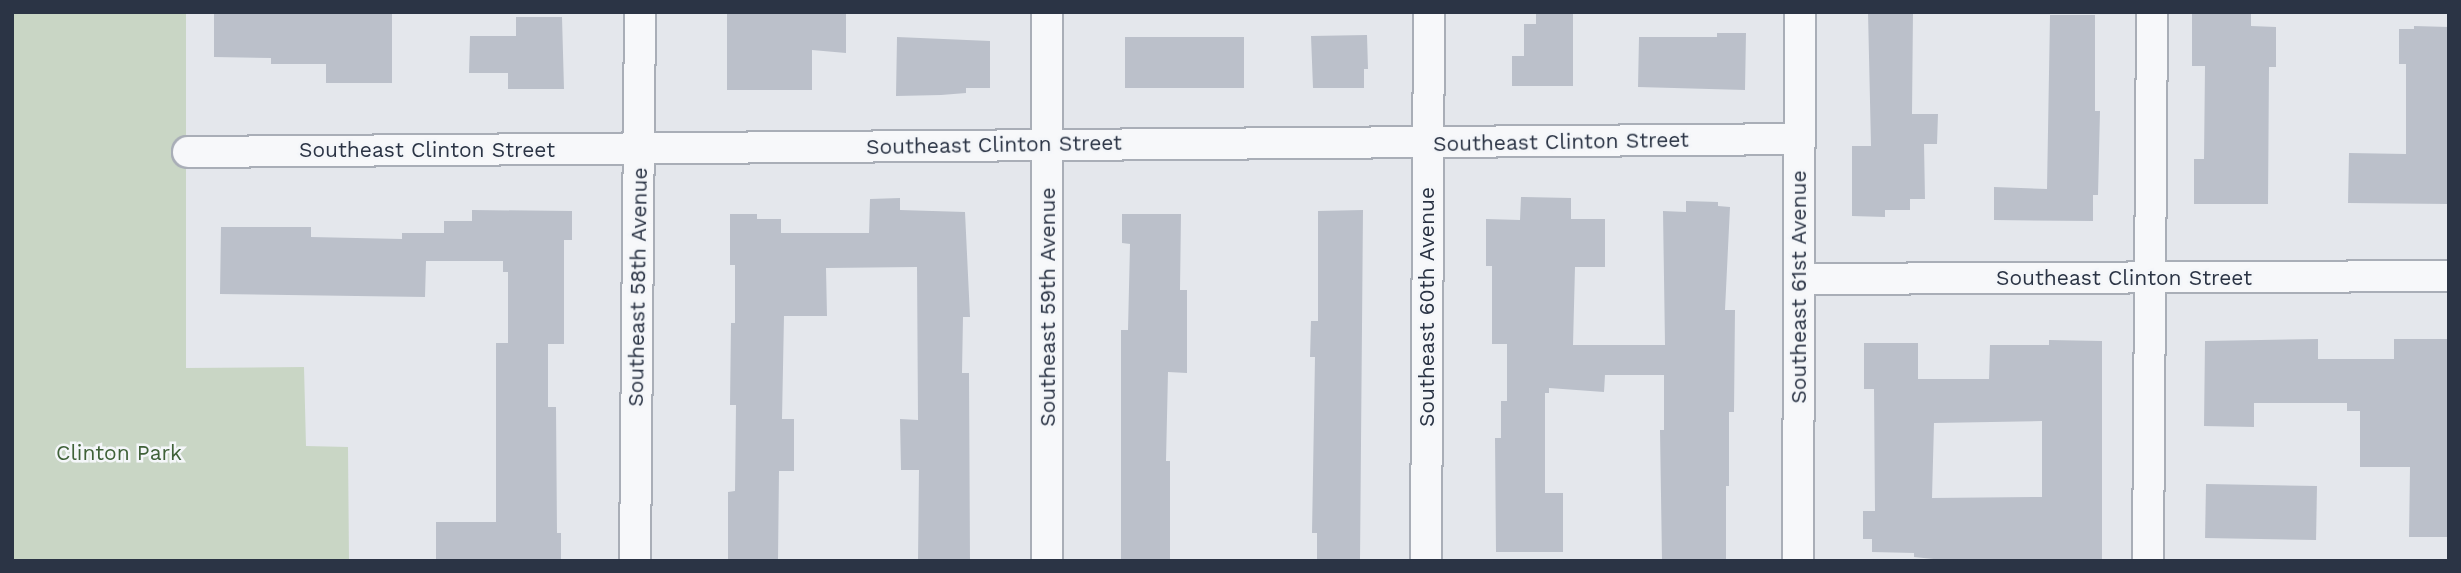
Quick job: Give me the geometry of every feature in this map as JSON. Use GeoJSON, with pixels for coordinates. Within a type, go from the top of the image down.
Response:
{"type":"FeatureCollection","features":[{"type":"Feature","properties":{"kind":"street","name":"Southeast 58th Avenue"},"geometry":{"type":"LineString","coordinates":[[635,561],[640,12]]}},
{"type":"Feature","properties":{"kind":"street","name":"Southeast 59th Avenue"},"geometry":{"type":"LineString","coordinates":[[1047,12],[1047,561]]}},
{"type":"Feature","properties":{"kind":"street","name":"Southeast 60th Avenue"},"geometry":{"type":"LineString","coordinates":[[1426,561],[1429,12]]}},
{"type":"Feature","properties":{"kind":"street","name":"Southeast 61st Avenue"},"geometry":{"type":"LineString","coordinates":[[1798,561],[1800,12]]}},
{"type":"Feature","properties":{"kind":"street"},"geometry":{"type":"LineString","coordinates":[[2148,561],[2152,12]]}},
{"type":"Feature","properties":{"kind":"street","name":"Southeast Clinton Street"},"geometry":{"type":"LineString","coordinates":[[188,152],[1800,139]]}},
{"type":"Feature","properties":{"kind":"street","name":"Southeast Clinton Street"},"geometry":{"type":"LineString","coordinates":[[1800,279],[2449,276]]}},
{"type":"Feature","properties":{"kind":"green space","name":"Clinton Park"},"geometry":{"type":"Polygon","coordinates":[[[12,12],[186,12],[186,368],[304,367],[306,446],[348,447],[349,561],[12,561],[12,12]]]}},
{"type":"Feature","properties":{"kind":"building"},"geometry":{"type":"Polygon","coordinates":[[[214,12],[392,12],[392,83],[326,83],[326,64],[271,64],[271,58],[214,57],[214,12]]]}},
{"type":"Feature","properties":{"kind":"building"},"geometry":{"type":"Polygon","coordinates":[[[727,12],[846,12],[846,53],[812,50],[812,90],[727,90],[727,12]]]}},
{"type":"Feature","properties":{"kind":"building"},"geometry":{"type":"Polygon","coordinates":[[[1536,12],[1573,12],[1573,86],[1512,86],[1512,56],[1524,56],[1524,24],[1536,24],[1536,12]]]}},
{"type":"Feature","properties":{"kind":"building"},"geometry":{"type":"Polygon","coordinates":[[[1868,12],[1913,12],[1912,114],[1938,114],[1937,144],[1924,144],[1925,199],[1910,199],[1910,210],[1885,210],[1885,217],[1852,216],[1852,146],[1871,146],[1868,12]]]}},
{"type":"Feature","properties":{"kind":"building"},"geometry":{"type":"Polygon","coordinates":[[[2192,12],[2251,12],[2251,26],[2276,27],[2276,67],[2269,67],[2268,204],[2194,204],[2194,159],[2204,159],[2205,66],[2192,66],[2192,12]]]}},
{"type":"Feature","properties":{"kind":"building"},"geometry":{"type":"Polygon","coordinates":[[[2050,15],[2095,15],[2095,111],[2100,111],[2098,195],[2093,195],[2093,221],[1994,220],[1994,187],[2047,189],[2050,15]]]}},
{"type":"Feature","properties":{"kind":"building"},"geometry":{"type":"Polygon","coordinates":[[[516,17],[562,17],[564,89],[508,89],[508,73],[469,73],[470,36],[516,36],[516,17]]]}},
{"type":"Feature","properties":{"kind":"building"},"geometry":{"type":"Polygon","coordinates":[[[2414,26],[2449,27],[2449,204],[2348,203],[2349,153],[2406,154],[2406,64],[2399,64],[2399,29],[2414,29],[2414,26]]]}},
{"type":"Feature","properties":{"kind":"building"},"geometry":{"type":"Polygon","coordinates":[[[1717,33],[1746,33],[1745,90],[1638,87],[1639,37],[1717,37],[1717,33]]]}},
{"type":"Feature","properties":{"kind":"building"},"geometry":{"type":"Polygon","coordinates":[[[1367,35],[1368,69],[1364,69],[1364,88],[1313,88],[1311,36],[1367,35]]]}},
{"type":"Feature","properties":{"kind":"building"},"geometry":{"type":"Polygon","coordinates":[[[897,37],[990,41],[990,88],[966,88],[966,93],[896,96],[897,37]]]}},
{"type":"Feature","properties":{"kind":"building"},"geometry":{"type":"Polygon","coordinates":[[[1125,37],[1244,37],[1244,88],[1125,88],[1125,37]]]}},
{"type":"Feature","properties":{"kind":"building"},"geometry":{"type":"Polygon","coordinates":[[[1521,197],[1571,198],[1571,219],[1605,219],[1605,267],[1575,267],[1573,345],[1665,345],[1663,211],[1686,212],[1686,201],[1718,202],[1718,206],[1730,207],[1725,310],[1735,310],[1734,412],[1729,412],[1726,561],[1662,561],[1660,430],[1664,430],[1664,375],[1605,375],[1604,392],[1549,388],[1549,393],[1545,393],[1545,493],[1563,493],[1563,552],[1496,552],[1495,438],[1501,438],[1501,401],[1507,401],[1507,344],[1492,344],[1492,266],[1486,266],[1486,219],[1520,220],[1521,197]]]}},
{"type":"Feature","properties":{"kind":"building"},"geometry":{"type":"Polygon","coordinates":[[[900,198],[900,210],[965,212],[970,317],[963,317],[962,373],[969,373],[970,561],[918,561],[919,470],[901,470],[900,419],[918,420],[917,267],[826,268],[827,316],[784,316],[782,419],[794,419],[794,471],[779,471],[778,561],[728,561],[728,492],[735,491],[736,405],[730,405],[735,265],[730,265],[730,214],[757,214],[757,219],[781,219],[781,233],[869,233],[870,199],[900,198]]]}},
{"type":"Feature","properties":{"kind":"building"},"geometry":{"type":"Polygon","coordinates":[[[472,210],[572,211],[572,240],[564,240],[564,344],[548,344],[548,407],[556,407],[557,533],[561,533],[561,561],[436,561],[436,522],[496,522],[496,343],[508,343],[508,272],[503,272],[503,261],[426,261],[425,297],[220,294],[221,227],[311,227],[311,237],[402,239],[402,233],[444,233],[444,221],[472,221],[472,210]]]}},
{"type":"Feature","properties":{"kind":"building"},"geometry":{"type":"Polygon","coordinates":[[[1363,210],[1360,561],[1317,561],[1317,533],[1312,533],[1315,357],[1310,357],[1311,321],[1318,321],[1318,211],[1363,210]]]}},
{"type":"Feature","properties":{"kind":"building"},"geometry":{"type":"Polygon","coordinates":[[[1122,214],[1181,214],[1180,290],[1187,290],[1187,373],[1168,372],[1166,461],[1170,461],[1170,561],[1121,561],[1121,330],[1128,330],[1130,244],[1122,243],[1122,214]]]}},
{"type":"Feature","properties":{"kind":"building"},"geometry":{"type":"Polygon","coordinates":[[[2318,339],[2318,359],[2394,359],[2394,339],[2449,339],[2449,537],[2409,537],[2410,467],[2360,467],[2360,411],[2347,411],[2347,403],[2254,403],[2254,427],[2204,426],[2205,341],[2318,339]]]}},
{"type":"Feature","properties":{"kind":"building"},"geometry":{"type":"Polygon","coordinates":[[[2049,340],[2102,341],[2102,561],[1953,561],[1914,557],[1914,553],[1872,552],[1872,539],[1863,539],[1863,511],[1875,511],[1874,389],[1864,389],[1864,343],[1918,343],[1918,379],[1989,379],[1990,345],[2049,345],[2049,340]],[[2042,421],[1934,423],[1932,498],[2042,497],[2042,421]]]}},
{"type":"Feature","properties":{"kind":"building"},"geometry":{"type":"Polygon","coordinates":[[[2206,484],[2317,486],[2316,540],[2205,538],[2206,484]]]}}]}
